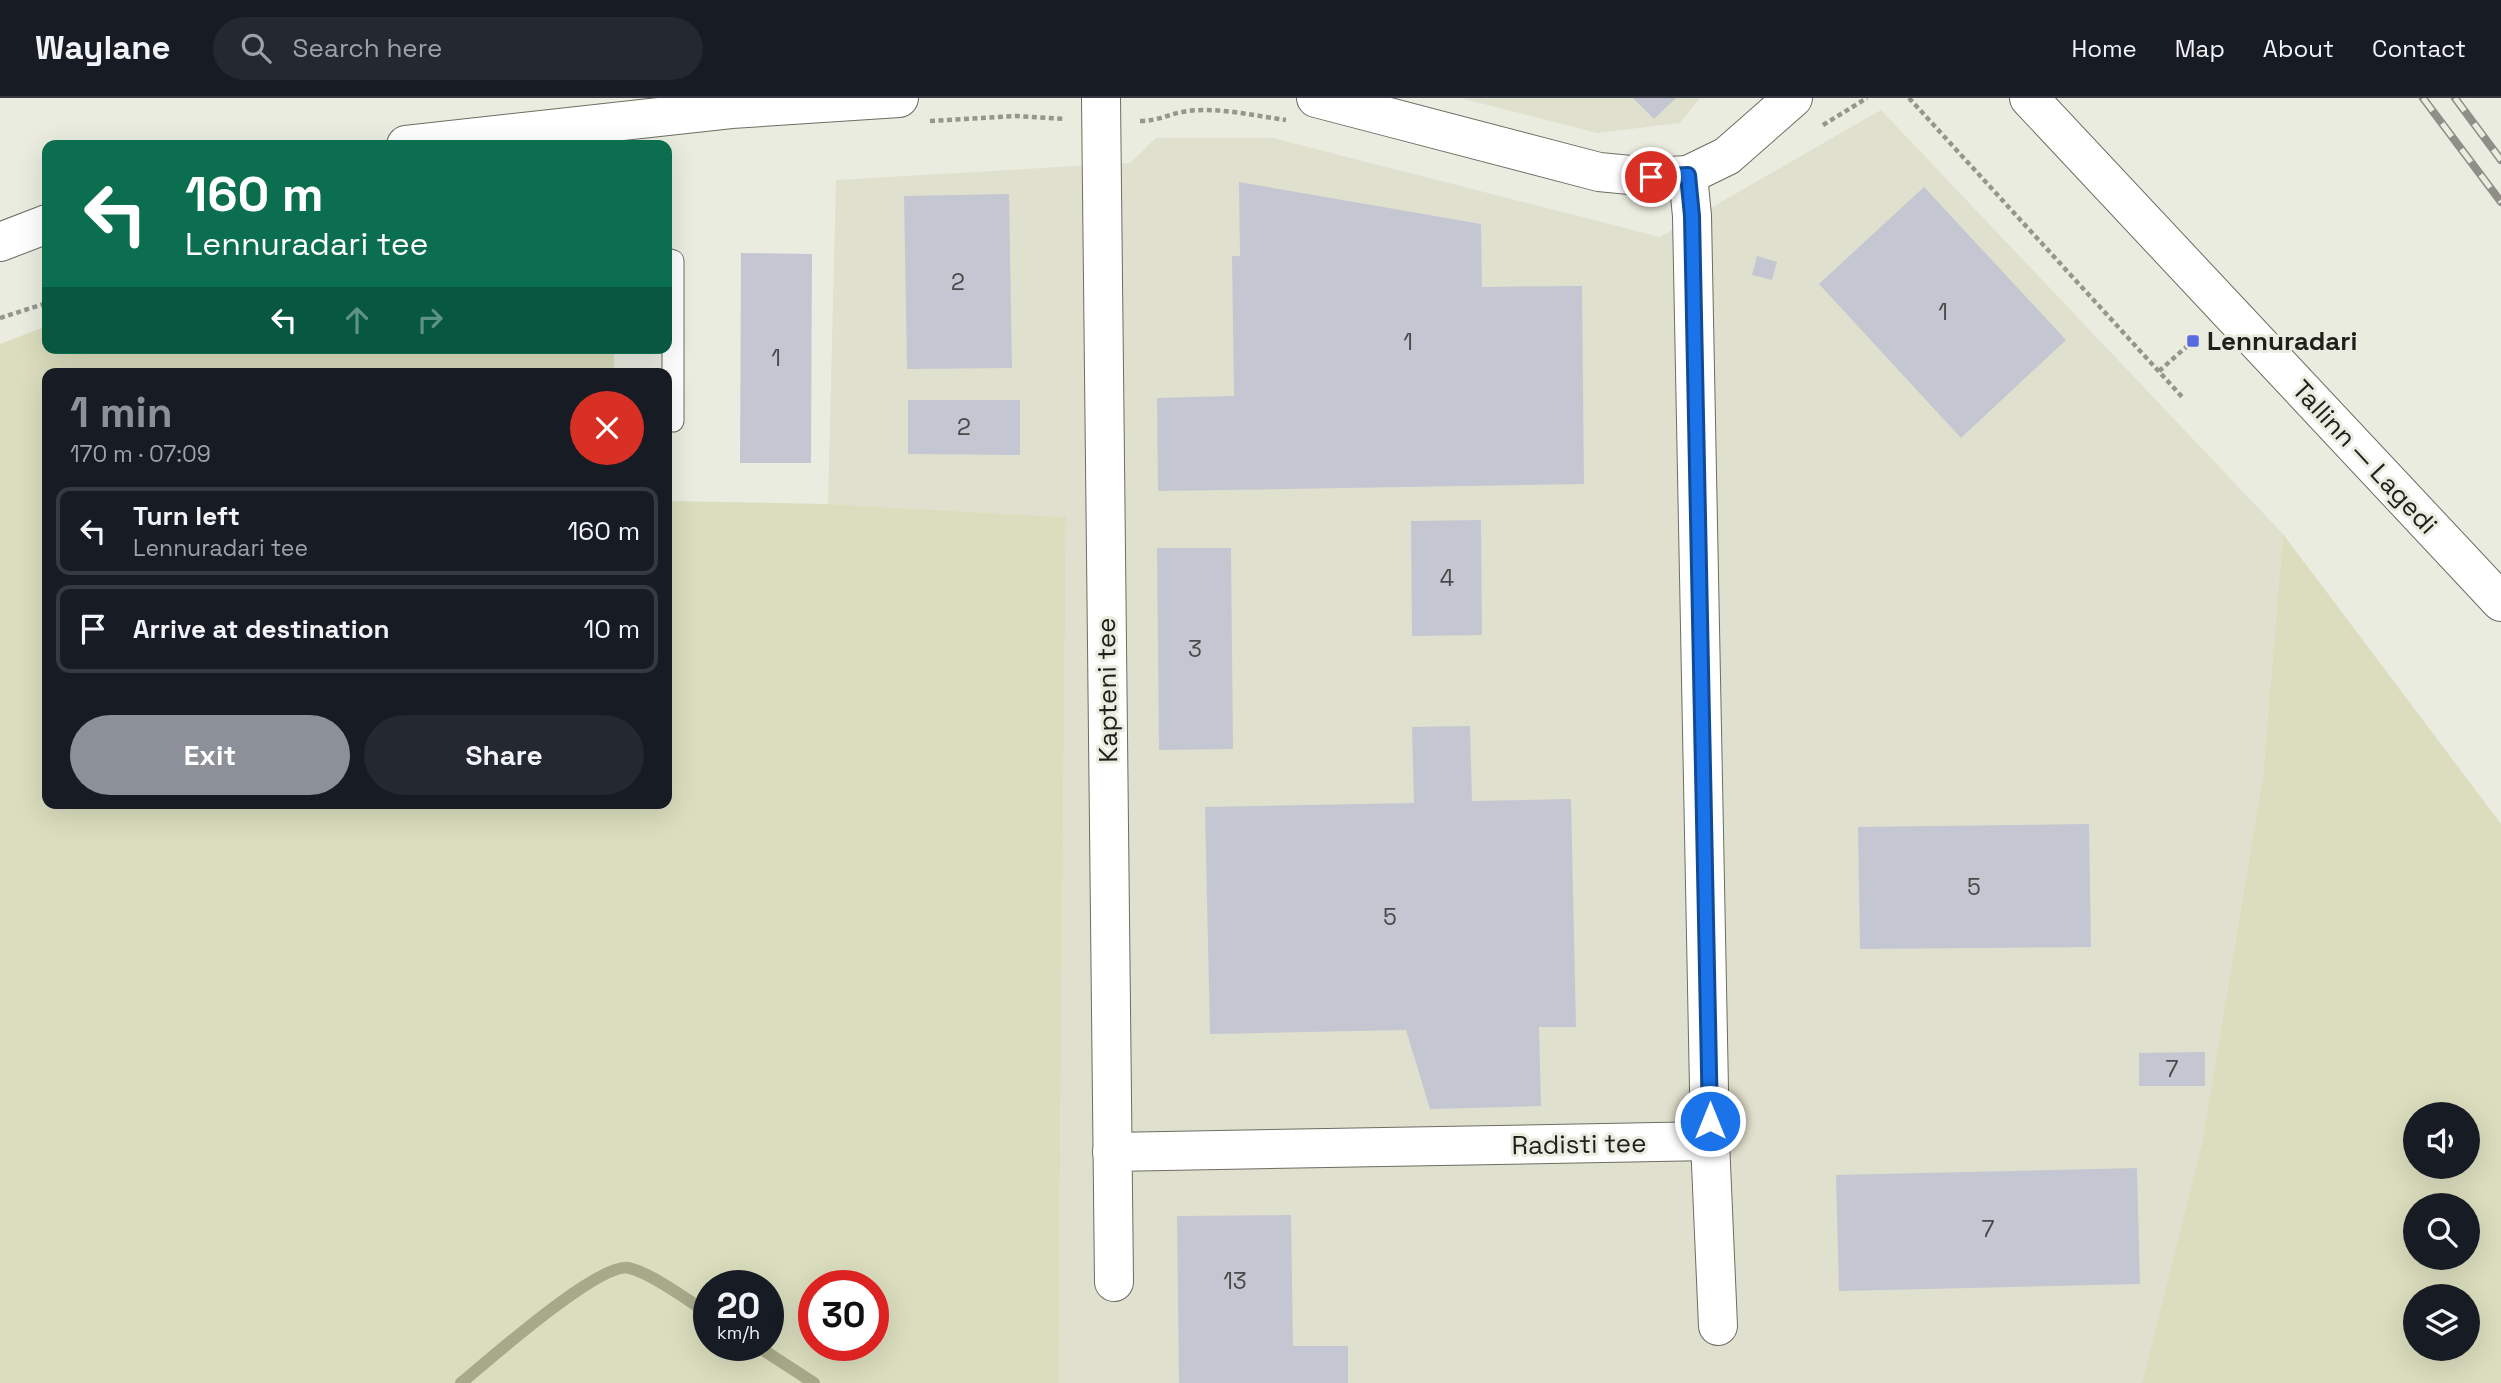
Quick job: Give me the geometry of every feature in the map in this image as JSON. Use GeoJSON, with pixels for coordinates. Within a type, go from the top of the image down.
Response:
{"type":"FeatureCollection","features":[{"type":"Feature","properties":{"kind":"street"},"geometry":{"type":"LineString","coordinates":[[1304,110],[1599,172],[1651,177],[1688,175],[1727,156],[1793,98]]}},
{"type":"Feature","properties":{"kind":"street","name":"Tallinn — Lagedi"},"geometry":{"type":"LineString","coordinates":[[2029,98],[2501,601]]}},
{"type":"Feature","properties":{"kind":"street"},"geometry":{"type":"LineString","coordinates":[[504,140],[731,109],[911,110]]}},
{"type":"Feature","properties":{"kind":"street","name":"Kapteni tee"},"geometry":{"type":"LineString","coordinates":[[1101,109],[1114,1282]]}},
{"type":"Feature","properties":{"kind":"street"},"geometry":{"type":"LineString","coordinates":[[1688,175],[1692,216],[1710,1141],[1718,1326]]}},
{"type":"Feature","properties":{"kind":"street"},"geometry":{"type":"LineString","coordinates":[[0,243],[42,226]]}},
{"type":"Feature","properties":{"kind":"street","name":"Radisti tee"},"geometry":{"type":"LineString","coordinates":[[1112,1153],[1710,1141]]}},
{"type":"Feature","properties":{"kind":"lane"},"geometry":{"type":"LineString","coordinates":[[672,261],[673,421]]}},
{"type":"Feature","properties":{"kind":"path"},"geometry":{"type":"LineString","coordinates":[[1820,127],[1867,98]]}},
{"type":"Feature","properties":{"kind":"path"},"geometry":{"type":"LineString","coordinates":[[1909,98],[2185,399]]}},
{"type":"Feature","properties":{"kind":"path"},"geometry":{"type":"LineString","coordinates":[[911,110],[1016,116],[1101,109],[1159,120],[1186,111],[1304,110]]}},
{"type":"Feature","properties":{"kind":"path"},"geometry":{"type":"LineString","coordinates":[[0,318],[42,305]]}},
{"type":"Feature","properties":{"kind":"path"},"geometry":{"type":"LineString","coordinates":[[2159,371],[2193,341]]}},
{"type":"Feature","properties":{"kind":"shaded area"},"geometry":{"type":"Polygon","coordinates":[[[1460,98],[1700,98],[1680,123],[1597,133],[1460,98]]]}},
{"type":"Feature","properties":{"kind":"shaded area"},"geometry":{"type":"Polygon","coordinates":[[[1881,110],[2283,534],[2263,775],[2203,1138],[2142,1383],[1058,1383],[1066,517],[828,504],[836,180],[1130,163],[1156,138],[1273,138],[1660,237],[1881,110]]]}},
{"type":"Feature","properties":{"kind":"shaded area"},"geometry":{"type":"Polygon","coordinates":[[[42,328],[42,354],[614,354],[614,368],[42,368],[42,809],[672,809],[672,501],[828,504],[1066,517],[1058,1383],[0,1383],[0,344],[42,328]]]}},
{"type":"Feature","properties":{"kind":"shaded area"},"geometry":{"type":"Polygon","coordinates":[[[2283,534],[2501,824],[2501,1383],[2142,1383],[2203,1138],[2263,775],[2283,534]]]}},
{"type":"Feature","properties":{"kind":"building"},"geometry":{"type":"Polygon","coordinates":[[[1633,98],[1676,98],[1654,119],[1633,98]]]}},
{"type":"Feature","properties":{"kind":"building"},"geometry":{"type":"Polygon","coordinates":[[[1239,182],[1481,224],[1482,287],[1582,286],[1584,484],[1158,491],[1157,398],[1234,396],[1232,256],[1240,256],[1239,182]]]}},
{"type":"Feature","properties":{"kind":"building"},"geometry":{"type":"Polygon","coordinates":[[[1924,187],[2066,340],[1961,438],[1819,284],[1924,187]]]}},
{"type":"Feature","properties":{"kind":"building"},"geometry":{"type":"Polygon","coordinates":[[[1009,194],[1012,368],[907,369],[904,196],[1009,194]]]}},
{"type":"Feature","properties":{"kind":"building"},"geometry":{"type":"Polygon","coordinates":[[[741,253],[812,254],[811,463],[740,463],[741,253]]]}},
{"type":"Feature","properties":{"kind":"building"},"geometry":{"type":"Polygon","coordinates":[[[1757,256],[1777,262],[1772,280],[1752,275],[1757,256]]]}},
{"type":"Feature","properties":{"kind":"building"},"geometry":{"type":"Polygon","coordinates":[[[908,400],[1020,400],[1020,455],[908,454],[908,400]]]}},
{"type":"Feature","properties":{"kind":"building"},"geometry":{"type":"Polygon","coordinates":[[[1481,520],[1482,635],[1412,636],[1411,521],[1481,520]]]}},
{"type":"Feature","properties":{"kind":"building"},"geometry":{"type":"Polygon","coordinates":[[[1157,548],[1231,548],[1233,749],[1159,750],[1157,548]]]}},
{"type":"Feature","properties":{"kind":"building"},"geometry":{"type":"Polygon","coordinates":[[[1470,726],[1472,801],[1571,799],[1576,1027],[1539,1027],[1541,1106],[1430,1109],[1406,1030],[1210,1034],[1205,807],[1414,803],[1412,727],[1470,726]]]}},
{"type":"Feature","properties":{"kind":"building"},"geometry":{"type":"Polygon","coordinates":[[[2089,824],[2091,947],[1860,949],[1858,827],[2089,824]]]}},
{"type":"Feature","properties":{"kind":"building"},"geometry":{"type":"Polygon","coordinates":[[[2205,1052],[2205,1086],[2139,1086],[2139,1053],[2205,1052]]]}},
{"type":"Feature","properties":{"kind":"building"},"geometry":{"type":"Polygon","coordinates":[[[2137,1168],[2140,1284],[1839,1291],[1836,1175],[2137,1168]]]}},
{"type":"Feature","properties":{"kind":"building"},"geometry":{"type":"Polygon","coordinates":[[[1291,1215],[1293,1346],[1348,1346],[1348,1383],[1179,1383],[1177,1216],[1291,1215]]]}},
{"type":"Feature","properties":{"kind":"waterway"},"geometry":{"type":"LineString","coordinates":[[461,1383],[544,1315],[594,1280],[615,1270],[629,1268],[648,1275],[693,1303]]}},
{"type":"Feature","properties":{"kind":"waterway"},"geometry":{"type":"LineString","coordinates":[[780,1361],[814,1383]]}},
{"type":"Feature","properties":{"kind":"railway"},"geometry":{"type":"LineString","coordinates":[[2423,98],[2501,202]]}},
{"type":"Feature","properties":{"kind":"railway"},"geometry":{"type":"LineString","coordinates":[[2455,98],[2501,160]]}},
{"type":"Feature","properties":{"kind":"place","name":"Lennuradari"},"geometry":{"type":"Point","coordinates":[2193,341]}},
{"type":"Feature","properties":{"kind":"route"},"geometry":{"type":"LineString","coordinates":[[1651,177],[1688,175],[1692,216],[1710,1121]]}}]}
